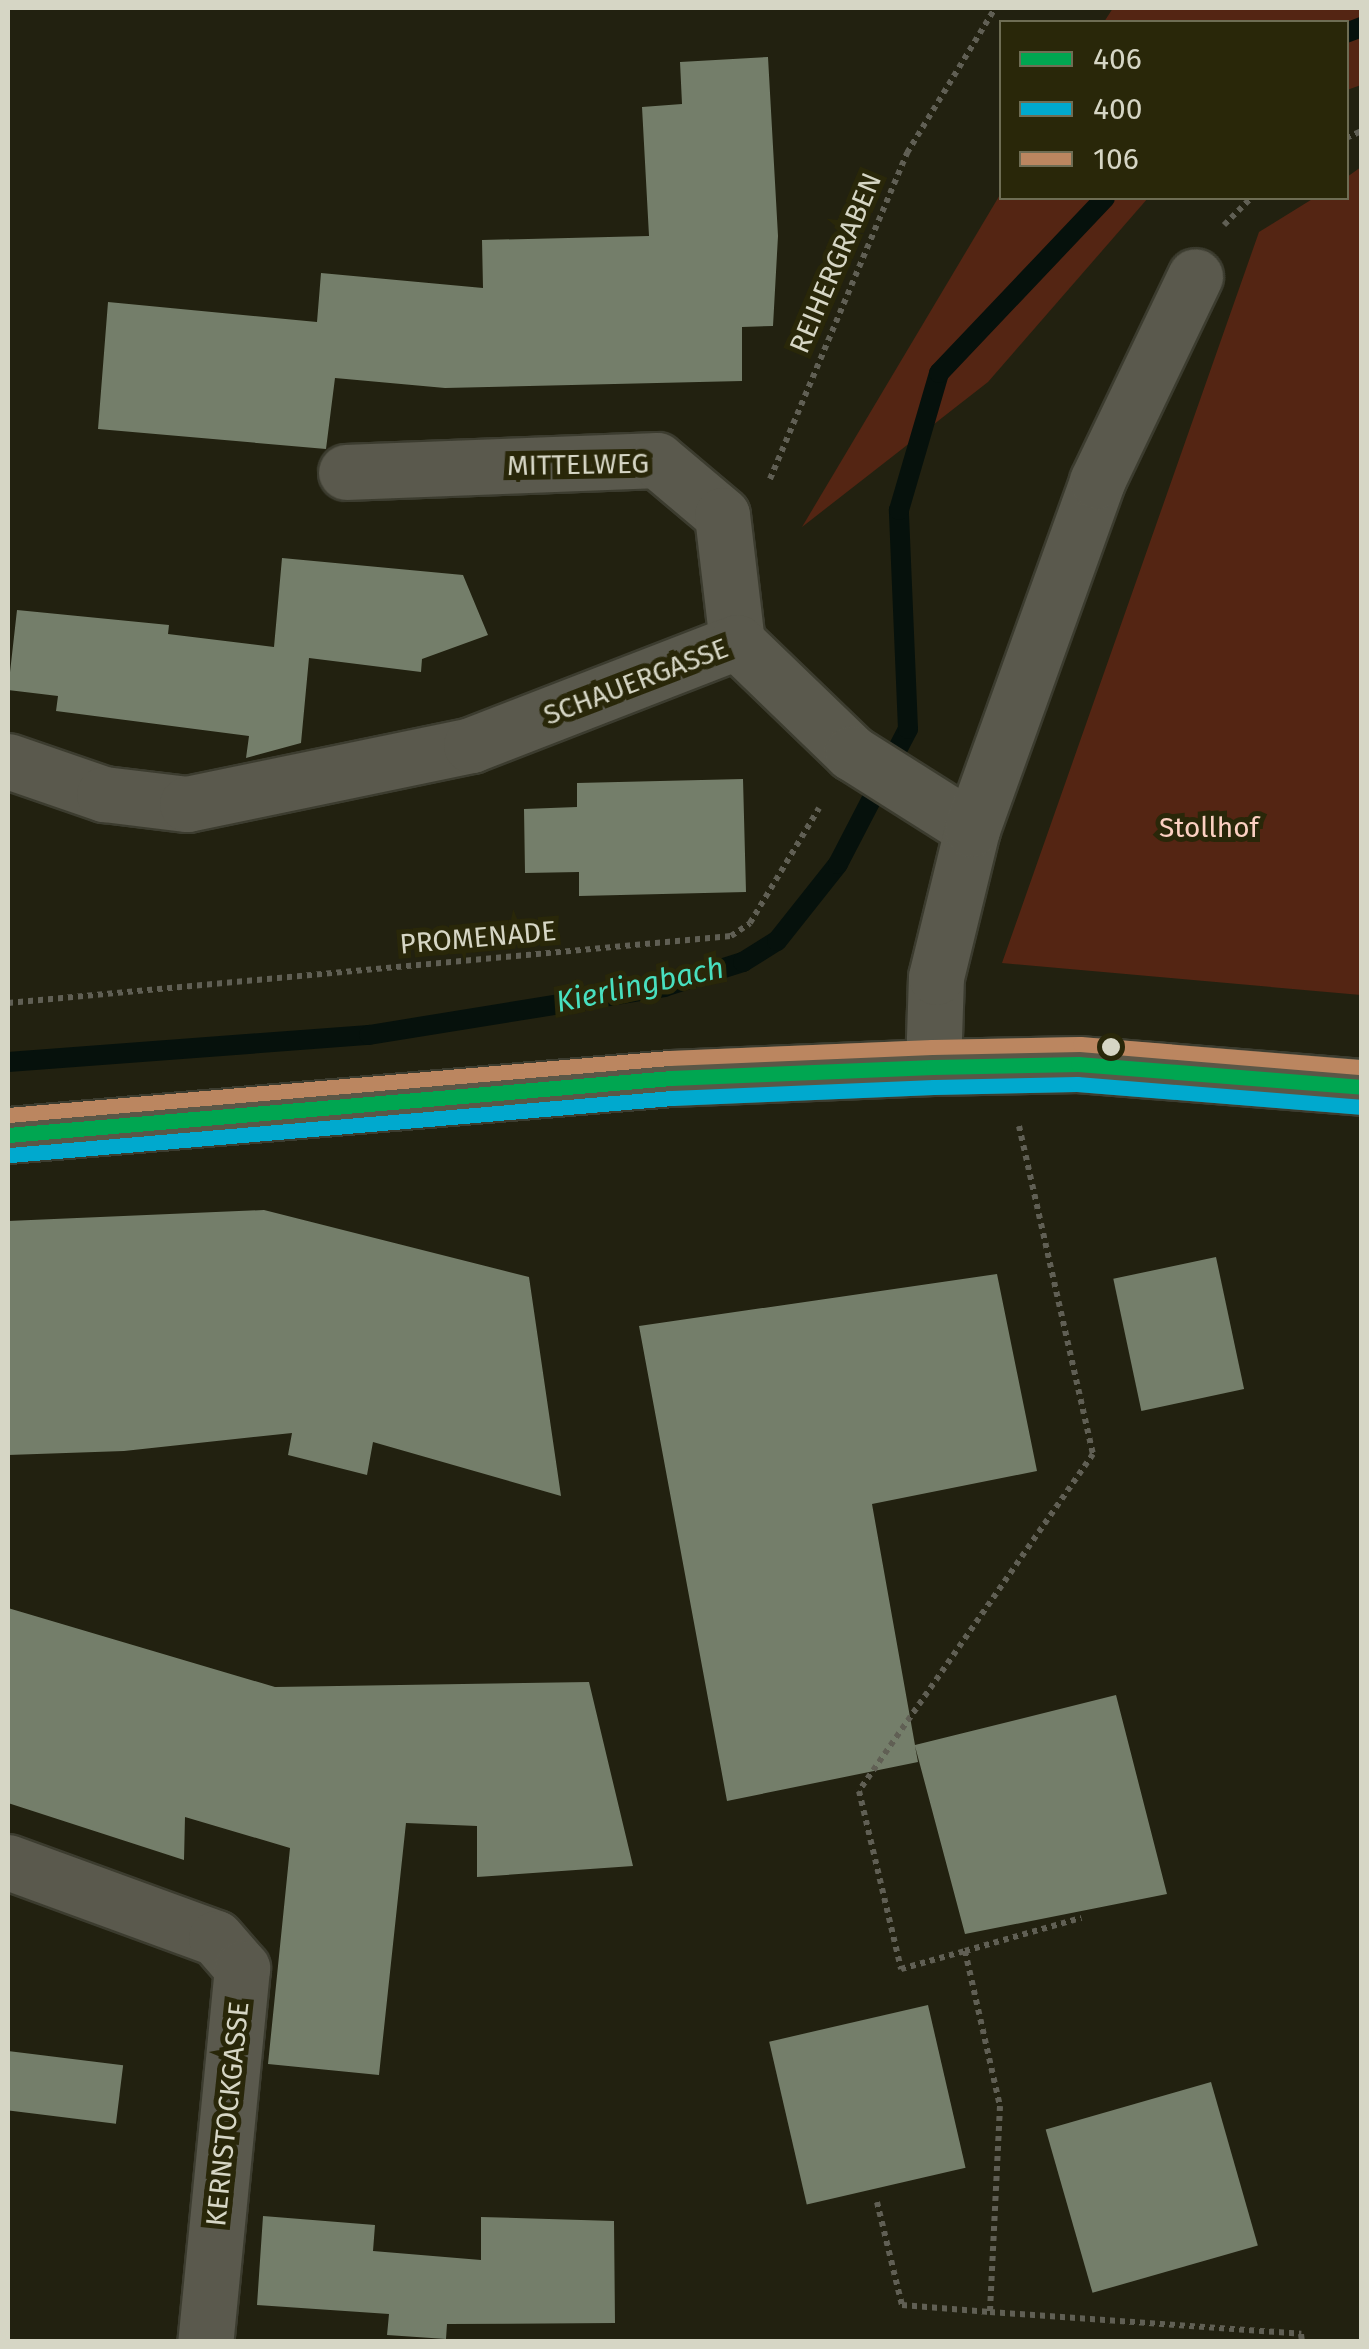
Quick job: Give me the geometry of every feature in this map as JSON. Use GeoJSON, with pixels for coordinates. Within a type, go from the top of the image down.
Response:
{"type":"FeatureCollection","features":[{"type":"Feature","properties":{"kind":"main road"},"geometry":{"type":"LineString","coordinates":[[8,1135],[671,1078],[933,1067],[1078,1064],[1362,1088]]}},
{"type":"Feature","properties":{"kind":"street"},"geometry":{"type":"LineString","coordinates":[[933,1067],[936,977],[972,830],[1097,481],[1195,276]]}},
{"type":"Feature","properties":{"kind":"street","name":"MITTELWEG"},"geometry":{"type":"LineString","coordinates":[[346,472],[658,460],[722,514],[730,541],[737,642]]}},
{"type":"Feature","properties":{"kind":"street","name":"SCHAUERGASSE"},"geometry":{"type":"LineString","coordinates":[[8,760],[104,794],[187,804],[470,745],[737,642],[852,753],[972,830]]}},
{"type":"Feature","properties":{"kind":"street","name":"KERNSTOCKGASSE"},"geometry":{"type":"LineString","coordinates":[[8,1862],[216,1938],[242,1968],[205,2342]]}},
{"type":"Feature","properties":{"kind":"path","name":"REIHERGRABEN"},"geometry":{"type":"LineString","coordinates":[[730,541],[761,500],[907,153],[995,8]]}},
{"type":"Feature","properties":{"kind":"path","name":"PROMENADE"},"geometry":{"type":"LineString","coordinates":[[8,1003],[731,936],[750,923],[852,753]]}},
{"type":"Feature","properties":{"kind":"path"},"geometry":{"type":"LineString","coordinates":[[1020,1149],[1093,1454],[860,1791],[901,1969],[1081,1918]]}},
{"type":"Feature","properties":{"kind":"path"},"geometry":{"type":"LineString","coordinates":[[964,1951],[1000,2106],[990,2312]]}},
{"type":"Feature","properties":{"kind":"path"},"geometry":{"type":"LineString","coordinates":[[878,2202],[902,2305],[1302,2334],[1302,2342]]}},
{"type":"Feature","properties":{"kind":"green space"},"geometry":{"type":"Polygon","coordinates":[[[1113,8],[1361,8],[1361,85],[1349,89],[1349,20],[1105,20],[1113,8]]]}},
{"type":"Feature","properties":{"kind":"green space","name":"Stollhof"},"geometry":{"type":"Polygon","coordinates":[[[1361,167],[1361,995],[1002,963],[1259,232],[1311,200],[1349,200],[1349,176],[1361,167]]]}},
{"type":"Feature","properties":{"kind":"green space"},"geometry":{"type":"Polygon","coordinates":[[[999,196],[999,200],[1146,200],[988,382],[802,527],[999,196]]]}},
{"type":"Feature","properties":{"kind":"building"},"geometry":{"type":"Polygon","coordinates":[[[768,57],[778,236],[773,326],[742,327],[742,381],[445,388],[335,378],[326,449],[98,429],[108,302],[317,322],[321,273],[483,288],[482,240],[649,236],[642,107],[682,104],[680,62],[768,57]]]}},
{"type":"Feature","properties":{"kind":"building"},"geometry":{"type":"Polygon","coordinates":[[[282,558],[463,575],[488,635],[422,659],[421,672],[309,658],[301,743],[246,758],[249,736],[56,711],[58,696],[8,690],[17,610],[169,625],[168,634],[274,647],[282,558]]]}},
{"type":"Feature","properties":{"kind":"building"},"geometry":{"type":"Polygon","coordinates":[[[743,779],[746,892],[579,896],[579,872],[525,873],[524,809],[577,807],[577,783],[743,779]]]}},
{"type":"Feature","properties":{"kind":"building"},"geometry":{"type":"Polygon","coordinates":[[[264,1210],[529,1277],[561,1496],[373,1442],[367,1475],[288,1455],[292,1433],[124,1451],[8,1455],[8,1221],[264,1210]]]}},
{"type":"Feature","properties":{"kind":"building"},"geometry":{"type":"Polygon","coordinates":[[[1216,1257],[1244,1389],[1141,1411],[1113,1279],[1216,1257]]]}},
{"type":"Feature","properties":{"kind":"building"},"geometry":{"type":"Polygon","coordinates":[[[997,1274],[1037,1471],[872,1504],[915,1745],[1116,1695],[1167,1894],[965,1934],[915,1746],[918,1762],[727,1801],[639,1326],[997,1274]]]}},
{"type":"Feature","properties":{"kind":"building"},"geometry":{"type":"Polygon","coordinates":[[[8,1608],[275,1687],[589,1682],[633,1866],[477,1877],[477,1826],[406,1823],[379,2075],[268,2064],[290,1848],[185,1817],[184,1860],[8,1803],[8,1608]]]}},
{"type":"Feature","properties":{"kind":"building"},"geometry":{"type":"Polygon","coordinates":[[[928,2005],[966,2168],[807,2204],[769,2042],[928,2005]]]}},
{"type":"Feature","properties":{"kind":"building"},"geometry":{"type":"Polygon","coordinates":[[[8,2051],[123,2065],[116,2124],[8,2110],[8,2051]]]}},
{"type":"Feature","properties":{"kind":"building"},"geometry":{"type":"Polygon","coordinates":[[[1211,2082],[1258,2245],[1093,2293],[1046,2129],[1211,2082]]]}},
{"type":"Feature","properties":{"kind":"building"},"geometry":{"type":"Polygon","coordinates":[[[263,2216],[375,2225],[373,2251],[481,2260],[481,2217],[614,2221],[615,2323],[447,2324],[446,2339],[387,2335],[389,2314],[257,2305],[263,2216]]]}},
{"type":"Feature","properties":{"kind":"waterway","name":"Kierlingbach"},"geometry":{"type":"LineString","coordinates":[[1349,32],[1362,27]]}},
{"type":"Feature","properties":{"kind":"waterway","name":"Kierlingbach"},"geometry":{"type":"LineString","coordinates":[[8,1062],[369,1035],[664,987],[743,962],[777,941],[838,864],[908,729],[899,510],[939,373],[1103,200]]}},
{"type":"Feature","properties":{"kind":"transit line","name":"106"},"geometry":{"type":"LineString","coordinates":[[8,1115],[669,1058],[932,1047],[1080,1044],[1362,1067]]}},
{"type":"Feature","properties":{"kind":"transit line","name":"406"},"geometry":{"type":"LineString","coordinates":[[8,1135],[671,1078],[933,1067],[1078,1064],[1362,1087]]}},
{"type":"Feature","properties":{"kind":"transit line","name":"400"},"geometry":{"type":"LineString","coordinates":[[10,1155],[672,1098],[934,1087],[1077,1084],[1360,1107]]}}]}
